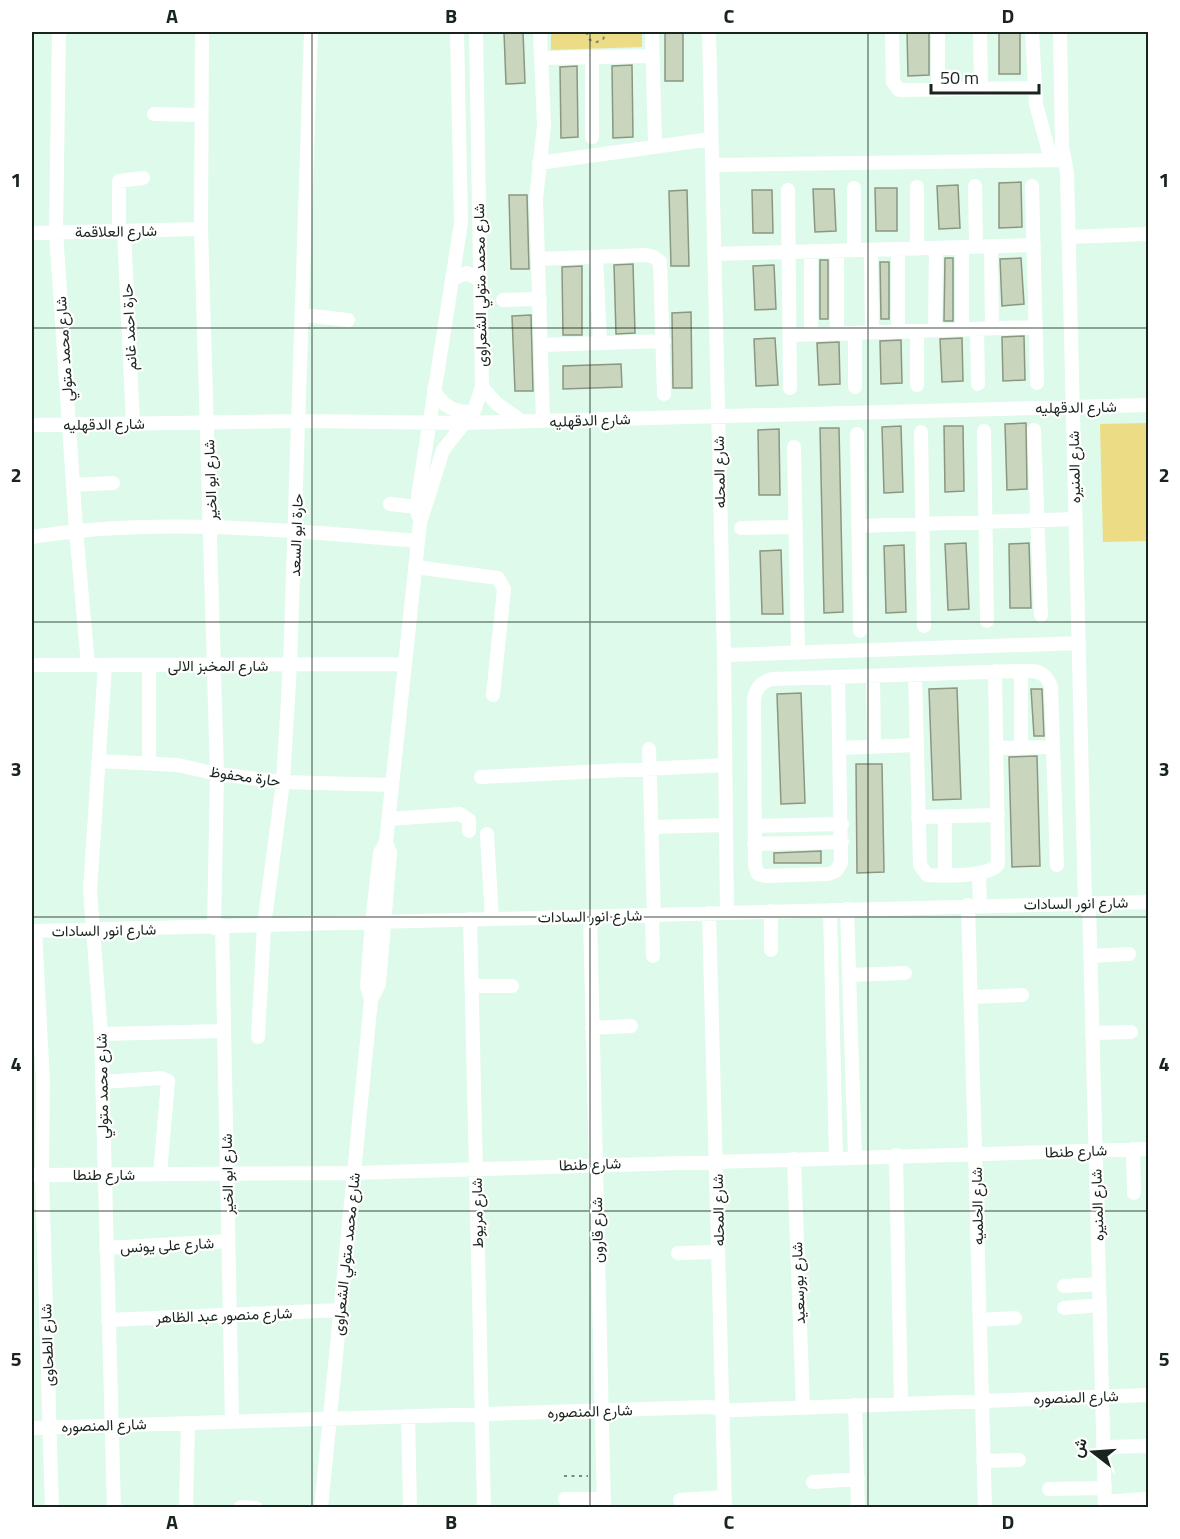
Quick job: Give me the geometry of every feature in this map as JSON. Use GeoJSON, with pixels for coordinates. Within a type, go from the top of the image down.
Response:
{"type":"FeatureCollection","features":[{"type":"Feature","properties":{"kind":"street","name":"شارع محمد متولي"},"geometry":{"type":"LineString","coordinates":[[59,32],[56,232],[76,530],[88,665]]}},
{"type":"Feature","properties":{"kind":"street","name":"شارع ابو الخير"},"geometry":{"type":"LineString","coordinates":[[202,32],[201,229],[212,526],[218,928],[224,1030],[232,1421]]}},
{"type":"Feature","properties":{"kind":"street","name":"حارة ابو السعد"},"geometry":{"type":"LineString","coordinates":[[258,1037],[264,926],[283,782],[290,665],[300,421],[310,32]]}},
{"type":"Feature","properties":{"kind":"street","name":"شارع محمد متولي الشعراوى"},"geometry":{"type":"LineString","coordinates":[[420,523],[417,507],[462,202],[457,32]]}},
{"type":"Feature","properties":{"kind":"street","name":"شارع محمد متولي الشعراوى"},"geometry":{"type":"LineString","coordinates":[[321,1508],[371,1000],[366,986],[379,922],[380,853],[386,842],[389,819],[420,523],[443,450],[474,411],[482,387],[476,32]]}},
{"type":"Feature","properties":{"kind":"street"},"geometry":{"type":"LineString","coordinates":[[540,32],[544,125],[536,187],[543,421]]}},
{"type":"Feature","properties":{"kind":"street"},"geometry":{"type":"LineString","coordinates":[[652,32],[655,145]]}},
{"type":"Feature","properties":{"kind":"street","name":"شارع المحله"},"geometry":{"type":"LineString","coordinates":[[709,32],[724,655],[727,913]]}},
{"type":"Feature","properties":{"kind":"street"},"geometry":{"type":"LineString","coordinates":[[892,32],[894,85],[902,91],[1034,88]]}},
{"type":"Feature","properties":{"kind":"street"},"geometry":{"type":"LineString","coordinates":[[938,32],[938,90]]}},
{"type":"Feature","properties":{"kind":"street"},"geometry":{"type":"LineString","coordinates":[[980,32],[981,89]]}},
{"type":"Feature","properties":{"kind":"street"},"geometry":{"type":"LineString","coordinates":[[712,165],[1058,160],[1034,88],[1032,32]]}},
{"type":"Feature","properties":{"kind":"street","name":"شارع المنيره"},"geometry":{"type":"LineString","coordinates":[[1060,32],[1062,147],[1058,160],[1068,237],[1105,1505]]}},
{"type":"Feature","properties":{"kind":"street"},"geometry":{"type":"LineString","coordinates":[[541,58],[652,56]]}},
{"type":"Feature","properties":{"kind":"street"},"geometry":{"type":"LineString","coordinates":[[592,57],[592,137]]}},
{"type":"Feature","properties":{"kind":"street"},"geometry":{"type":"LineString","coordinates":[[154,114],[201,115]]}},
{"type":"Feature","properties":{"kind":"street"},"geometry":{"type":"LineString","coordinates":[[539,163],[711,139]]}},
{"type":"Feature","properties":{"kind":"street","name":"حارة احمد غانم"},"geometry":{"type":"LineString","coordinates":[[133,423],[119,181],[143,178]]}},
{"type":"Feature","properties":{"kind":"street"},"geometry":{"type":"LineString","coordinates":[[962,329],[975,186]]}},
{"type":"Feature","properties":{"kind":"street"},"geometry":{"type":"LineString","coordinates":[[1032,186],[1037,383]]}},
{"type":"Feature","properties":{"kind":"street"},"geometry":{"type":"LineString","coordinates":[[917,187],[917,249]]}},
{"type":"Feature","properties":{"kind":"street"},"geometry":{"type":"LineString","coordinates":[[854,188],[854,250]]}},
{"type":"Feature","properties":{"kind":"street"},"geometry":{"type":"LineString","coordinates":[[788,189],[790,388]]}},
{"type":"Feature","properties":{"kind":"street","name":"شارع العلاقمة"},"geometry":{"type":"LineString","coordinates":[[32,233],[201,229]]}},
{"type":"Feature","properties":{"kind":"street"},"geometry":{"type":"LineString","coordinates":[[1068,237],[1149,234]]}},
{"type":"Feature","properties":{"kind":"street"},"geometry":{"type":"LineString","coordinates":[[714,254],[1034,246]]}},
{"type":"Feature","properties":{"kind":"street"},"geometry":{"type":"LineString","coordinates":[[978,384],[991,247]]}},
{"type":"Feature","properties":{"kind":"street"},"geometry":{"type":"LineString","coordinates":[[935,330],[936,248]]}},
{"type":"Feature","properties":{"kind":"street"},"geometry":{"type":"LineString","coordinates":[[898,249],[898,331]]}},
{"type":"Feature","properties":{"kind":"street"},"geometry":{"type":"LineString","coordinates":[[870,250],[872,332]]}},
{"type":"Feature","properties":{"kind":"street"},"geometry":{"type":"LineString","coordinates":[[811,251],[811,334]]}},
{"type":"Feature","properties":{"kind":"street"},"geometry":{"type":"LineString","coordinates":[[837,251],[837,333]]}},
{"type":"Feature","properties":{"kind":"street"},"geometry":{"type":"LineString","coordinates":[[538,259],[646,255],[654,256],[660,262],[664,394]]}},
{"type":"Feature","properties":{"kind":"street"},"geometry":{"type":"LineString","coordinates":[[596,257],[600,343]]}},
{"type":"Feature","properties":{"kind":"street"},"geometry":{"type":"LineString","coordinates":[[452,279],[467,273],[480,280]]}},
{"type":"Feature","properties":{"kind":"street"},"geometry":{"type":"LineString","coordinates":[[503,300],[540,298]]}},
{"type":"Feature","properties":{"kind":"street"},"geometry":{"type":"LineString","coordinates":[[303,315],[348,320]]}},
{"type":"Feature","properties":{"kind":"street"},"geometry":{"type":"LineString","coordinates":[[790,335],[1036,327]]}},
{"type":"Feature","properties":{"kind":"street"},"geometry":{"type":"LineString","coordinates":[[917,331],[917,386]]}},
{"type":"Feature","properties":{"kind":"street"},"geometry":{"type":"LineString","coordinates":[[855,333],[855,387]]}},
{"type":"Feature","properties":{"kind":"street"},"geometry":{"type":"LineString","coordinates":[[541,345],[664,341]]}},
{"type":"Feature","properties":{"kind":"street"},"geometry":{"type":"LineString","coordinates":[[482,387],[496,403],[521,421]]}},
{"type":"Feature","properties":{"kind":"street"},"geometry":{"type":"LineString","coordinates":[[434,390],[442,402],[453,410],[474,411]]}},
{"type":"Feature","properties":{"kind":"street","name":"شارع الدقهليه"},"geometry":{"type":"LineString","coordinates":[[32,424],[300,421],[463,423],[1149,405]]}},
{"type":"Feature","properties":{"kind":"street"},"geometry":{"type":"LineString","coordinates":[[1034,430],[1041,615]]}},
{"type":"Feature","properties":{"kind":"street"},"geometry":{"type":"LineString","coordinates":[[984,431],[987,621]]}},
{"type":"Feature","properties":{"kind":"street"},"geometry":{"type":"LineString","coordinates":[[921,432],[924,626]]}},
{"type":"Feature","properties":{"kind":"street"},"geometry":{"type":"LineString","coordinates":[[857,434],[860,631]]}},
{"type":"Feature","properties":{"kind":"street"},"geometry":{"type":"LineString","coordinates":[[794,447],[798,652]]}},
{"type":"Feature","properties":{"kind":"street"},"geometry":{"type":"LineString","coordinates":[[73,485],[113,483]]}},
{"type":"Feature","properties":{"kind":"street"},"geometry":{"type":"LineString","coordinates":[[390,504],[417,507]]}},
{"type":"Feature","properties":{"kind":"street"},"geometry":{"type":"LineString","coordinates":[[858,526],[1075,519]]}},
{"type":"Feature","properties":{"kind":"street"},"geometry":{"type":"LineString","coordinates":[[32,537],[76,530],[212,526],[418,540]]}},
{"type":"Feature","properties":{"kind":"street"},"geometry":{"type":"LineString","coordinates":[[741,528],[795,527]]}},
{"type":"Feature","properties":{"kind":"street"},"geometry":{"type":"LineString","coordinates":[[415,567],[501,580],[504,589],[493,695]]}},
{"type":"Feature","properties":{"kind":"street"},"geometry":{"type":"LineString","coordinates":[[724,655],[1079,643]]}},
{"type":"Feature","properties":{"kind":"street"},"geometry":{"type":"LineString","coordinates":[[859,650],[859,676]]}},
{"type":"Feature","properties":{"kind":"street","name":"شارع المخبز الالى"},"geometry":{"type":"LineString","coordinates":[[32,665],[405,664]]}},
{"type":"Feature","properties":{"kind":"street","name":"شارع محمد متولي"},"geometry":{"type":"LineString","coordinates":[[105,665],[90,890],[95,930],[103,1082],[114,1508]]}},
{"type":"Feature","properties":{"kind":"street"},"geometry":{"type":"LineString","coordinates":[[149,764],[150,666]]}},
{"type":"Feature","properties":{"kind":"street"},"geometry":{"type":"LineString","coordinates":[[838,677],[841,863],[833,873],[766,876],[758,874],[755,869],[754,844],[754,699],[756,690],[763,682],[772,679],[995,671],[1037,671],[1050,682],[1057,865]]}},
{"type":"Feature","properties":{"kind":"street"},"geometry":{"type":"LineString","coordinates":[[915,674],[921,869],[927,875],[945,875],[991,872],[998,864],[995,671]]}},
{"type":"Feature","properties":{"kind":"street"},"geometry":{"type":"LineString","coordinates":[[1021,671],[1021,748]]}},
{"type":"Feature","properties":{"kind":"street"},"geometry":{"type":"LineString","coordinates":[[873,676],[874,747]]}},
{"type":"Feature","properties":{"kind":"street"},"geometry":{"type":"LineString","coordinates":[[840,748],[916,745]]}},
{"type":"Feature","properties":{"kind":"street"},"geometry":{"type":"LineString","coordinates":[[996,748],[1053,747]]}},
{"type":"Feature","properties":{"kind":"street"},"geometry":{"type":"LineString","coordinates":[[649,749],[653,956]]}},
{"type":"Feature","properties":{"kind":"street","name":"حارة محفوظ"},"geometry":{"type":"LineString","coordinates":[[99,761],[178,765],[217,774],[283,782],[392,785]]}},
{"type":"Feature","properties":{"kind":"street"},"geometry":{"type":"LineString","coordinates":[[481,777],[725,765]]}},
{"type":"Feature","properties":{"kind":"street"},"geometry":{"type":"LineString","coordinates":[[389,819],[460,814],[467,817],[469,831]]}},
{"type":"Feature","properties":{"kind":"street"},"geometry":{"type":"LineString","coordinates":[[918,817],[998,815]]}},
{"type":"Feature","properties":{"kind":"street"},"geometry":{"type":"LineString","coordinates":[[945,816],[945,875]]}},
{"type":"Feature","properties":{"kind":"street"},"geometry":{"type":"LineString","coordinates":[[754,826],[842,824]]}},
{"type":"Feature","properties":{"kind":"street"},"geometry":{"type":"LineString","coordinates":[[651,827],[726,825]]}},
{"type":"Feature","properties":{"kind":"street"},"geometry":{"type":"LineString","coordinates":[[487,834],[492,919]]}},
{"type":"Feature","properties":{"kind":"street"},"geometry":{"type":"LineString","coordinates":[[754,844],[842,842]]}},
{"type":"Feature","properties":{"kind":"street","name":"شارع الحلميه"},"geometry":{"type":"LineString","coordinates":[[979,873],[974,905],[971,997],[985,1508]]}},
{"type":"Feature","properties":{"kind":"street","name":"شارع انور السادات"},"geometry":{"type":"LineString","coordinates":[[33,931],[218,928],[470,919],[1149,902]]}},
{"type":"Feature","properties":{"kind":"street"},"geometry":{"type":"LineString","coordinates":[[848,909],[855,1157]]}},
{"type":"Feature","properties":{"kind":"street"},"geometry":{"type":"LineString","coordinates":[[830,910],[836,1157]]}},
{"type":"Feature","properties":{"kind":"street"},"geometry":{"type":"LineString","coordinates":[[771,911],[771,950]]}},
{"type":"Feature","properties":{"kind":"street","name":"شارع المحله"},"geometry":{"type":"LineString","coordinates":[[709,913],[724,1502]]}},
{"type":"Feature","properties":{"kind":"street","name":"شارع قارون"},"geometry":{"type":"LineString","coordinates":[[590,916],[604,1503]]}},
{"type":"Feature","properties":{"kind":"street","name":"شارع الطحاوى"},"geometry":{"type":"LineString","coordinates":[[32,917],[43,1082],[37,1175],[52,1508]]}},
{"type":"Feature","properties":{"kind":"street","name":"شارع مريوط"},"geometry":{"type":"LineString","coordinates":[[470,919],[484,1508]]}},
{"type":"Feature","properties":{"kind":"street"},"geometry":{"type":"LineString","coordinates":[[1090,956],[1129,954]]}},
{"type":"Feature","properties":{"kind":"street"},"geometry":{"type":"LineString","coordinates":[[849,975],[905,973]]}},
{"type":"Feature","properties":{"kind":"street"},"geometry":{"type":"LineString","coordinates":[[472,986],[512,986]]}},
{"type":"Feature","properties":{"kind":"street"},"geometry":{"type":"LineString","coordinates":[[971,997],[1022,995]]}},
{"type":"Feature","properties":{"kind":"street"},"geometry":{"type":"LineString","coordinates":[[592,1028],[631,1026]]}},
{"type":"Feature","properties":{"kind":"street"},"geometry":{"type":"LineString","coordinates":[[101,1034],[224,1030]]}},
{"type":"Feature","properties":{"kind":"street"},"geometry":{"type":"LineString","coordinates":[[1092,1033],[1131,1032]]}},
{"type":"Feature","properties":{"kind":"street"},"geometry":{"type":"LineString","coordinates":[[103,1082],[161,1078],[168,1081],[160,1174]]}},
{"type":"Feature","properties":{"kind":"street"},"geometry":{"type":"LineString","coordinates":[[1133,1149],[1134,1193]]}},
{"type":"Feature","properties":{"kind":"street","name":"شارع طنطا"},"geometry":{"type":"LineString","coordinates":[[37,1175],[354,1173],[1149,1149]]}},
{"type":"Feature","properties":{"kind":"street"},"geometry":{"type":"LineString","coordinates":[[896,1155],[901,1403]]}},
{"type":"Feature","properties":{"kind":"street","name":"شارع بورسعيد"},"geometry":{"type":"LineString","coordinates":[[794,1159],[803,1407]]}},
{"type":"Feature","properties":{"kind":"street","name":"شارع على يونس"},"geometry":{"type":"LineString","coordinates":[[106,1248],[228,1241]]}},
{"type":"Feature","properties":{"kind":"street"},"geometry":{"type":"LineString","coordinates":[[678,1253],[718,1252]]}},
{"type":"Feature","properties":{"kind":"street"},"geometry":{"type":"LineString","coordinates":[[1064,1286],[1099,1284]]}},
{"type":"Feature","properties":{"kind":"street"},"geometry":{"type":"LineString","coordinates":[[1064,1308],[1100,1305]]}},
{"type":"Feature","properties":{"kind":"street","name":"شارع منصور عبد الظاهر"},"geometry":{"type":"LineString","coordinates":[[108,1320],[340,1310]]}},
{"type":"Feature","properties":{"kind":"street"},"geometry":{"type":"LineString","coordinates":[[980,1320],[1015,1318]]}},
{"type":"Feature","properties":{"kind":"street","name":"شارع المنصوره"},"geometry":{"type":"LineString","coordinates":[[32,1428],[1149,1395]]}},
{"type":"Feature","properties":{"kind":"street"},"geometry":{"type":"LineString","coordinates":[[855,1405],[858,1508]]}},
{"type":"Feature","properties":{"kind":"street"},"geometry":{"type":"LineString","coordinates":[[408,1416],[410,1508]]}},
{"type":"Feature","properties":{"kind":"street"},"geometry":{"type":"LineString","coordinates":[[186,1508],[188,1423]]}},
{"type":"Feature","properties":{"kind":"street"},"geometry":{"type":"LineString","coordinates":[[1104,1447],[1146,1446]]}},
{"type":"Feature","properties":{"kind":"street"},"geometry":{"type":"LineString","coordinates":[[983,1461],[1019,1460]]}},
{"type":"Feature","properties":{"kind":"street"},"geometry":{"type":"LineString","coordinates":[[813,1482],[858,1479]]}},
{"type":"Feature","properties":{"kind":"street"},"geometry":{"type":"LineString","coordinates":[[1049,1490],[1105,1488]]}},
{"type":"Feature","properties":{"kind":"street"},"geometry":{"type":"LineString","coordinates":[[566,1499],[604,1503]]}},
{"type":"Feature","properties":{"kind":"street"},"geometry":{"type":"LineString","coordinates":[[1105,1505],[1144,1499]]}},
{"type":"Feature","properties":{"kind":"street"},"geometry":{"type":"LineString","coordinates":[[680,1500],[724,1502]]}},
{"type":"Feature","properties":{"kind":"street"},"geometry":{"type":"LineString","coordinates":[[241,1507],[256,1508]]}},
{"type":"Feature","properties":{"kind":"path"},"geometry":{"type":"LineString","coordinates":[[586,32],[590,39],[597,42],[603,39],[607,32]]}},
{"type":"Feature","properties":{"kind":"path"},"geometry":{"type":"LineString","coordinates":[[564,1476],[603,1476]]}},
{"type":"Feature","properties":{"kind":"shaded area"},"geometry":{"type":"Polygon","coordinates":[[[551,32],[642,32],[642,47],[551,50],[551,32]]]}},
{"type":"Feature","properties":{"kind":"shaded area"},"geometry":{"type":"Polygon","coordinates":[[[1148,423],[1148,541],[1103,542],[1100,424],[1148,423]]]}},
{"type":"Feature","properties":{"kind":"building"},"geometry":{"type":"Polygon","coordinates":[[[504,32],[523,32],[525,83],[506,84],[504,32]]]}},
{"type":"Feature","properties":{"kind":"building"},"geometry":{"type":"Polygon","coordinates":[[[665,32],[683,32],[683,81],[665,81],[665,32]]]}},
{"type":"Feature","properties":{"kind":"building"},"geometry":{"type":"Polygon","coordinates":[[[907,32],[929,32],[929,75],[908,76],[907,32]]]}},
{"type":"Feature","properties":{"kind":"building"},"geometry":{"type":"Polygon","coordinates":[[[999,32],[1020,32],[1020,74],[999,74],[999,32]]]}},
{"type":"Feature","properties":{"kind":"building"},"geometry":{"type":"Polygon","coordinates":[[[632,65],[633,137],[613,138],[612,66],[632,65]]]}},
{"type":"Feature","properties":{"kind":"building"},"geometry":{"type":"Polygon","coordinates":[[[577,66],[578,137],[561,138],[560,67],[577,66]]]}},
{"type":"Feature","properties":{"kind":"building"},"geometry":{"type":"Polygon","coordinates":[[[1021,182],[1022,227],[999,228],[999,183],[1021,182]]]}},
{"type":"Feature","properties":{"kind":"building"},"geometry":{"type":"Polygon","coordinates":[[[958,185],[960,228],[939,229],[937,186],[958,185]]]}},
{"type":"Feature","properties":{"kind":"building"},"geometry":{"type":"Polygon","coordinates":[[[875,188],[897,188],[897,231],[876,231],[875,188]]]}},
{"type":"Feature","properties":{"kind":"building"},"geometry":{"type":"Polygon","coordinates":[[[813,189],[834,189],[836,231],[815,232],[813,189]]]}},
{"type":"Feature","properties":{"kind":"building"},"geometry":{"type":"Polygon","coordinates":[[[687,190],[689,266],[671,266],[669,191],[687,190]]]}},
{"type":"Feature","properties":{"kind":"building"},"geometry":{"type":"Polygon","coordinates":[[[752,190],[772,190],[773,233],[753,233],[752,190]]]}},
{"type":"Feature","properties":{"kind":"building"},"geometry":{"type":"Polygon","coordinates":[[[509,195],[527,195],[529,269],[511,269],[509,195]]]}},
{"type":"Feature","properties":{"kind":"building"},"geometry":{"type":"Polygon","coordinates":[[[945,258],[953,258],[953,321],[944,321],[945,258]]]}},
{"type":"Feature","properties":{"kind":"building"},"geometry":{"type":"Polygon","coordinates":[[[1021,258],[1024,304],[1002,306],[1000,259],[1021,258]]]}},
{"type":"Feature","properties":{"kind":"building"},"geometry":{"type":"Polygon","coordinates":[[[820,260],[828,260],[828,319],[820,319],[820,260]]]}},
{"type":"Feature","properties":{"kind":"building"},"geometry":{"type":"Polygon","coordinates":[[[880,262],[889,262],[889,319],[881,319],[880,262]]]}},
{"type":"Feature","properties":{"kind":"building"},"geometry":{"type":"Polygon","coordinates":[[[633,264],[635,333],[616,334],[614,265],[633,264]]]}},
{"type":"Feature","properties":{"kind":"building"},"geometry":{"type":"Polygon","coordinates":[[[774,265],[776,309],[755,310],[753,266],[774,265]]]}},
{"type":"Feature","properties":{"kind":"building"},"geometry":{"type":"Polygon","coordinates":[[[582,266],[582,335],[563,335],[562,267],[582,266]]]}},
{"type":"Feature","properties":{"kind":"building"},"geometry":{"type":"Polygon","coordinates":[[[691,312],[692,388],[673,388],[672,313],[691,312]]]}},
{"type":"Feature","properties":{"kind":"building"},"geometry":{"type":"Polygon","coordinates":[[[531,315],[533,391],[515,391],[512,316],[531,315]]]}},
{"type":"Feature","properties":{"kind":"building"},"geometry":{"type":"Polygon","coordinates":[[[1024,336],[1025,380],[1003,381],[1002,337],[1024,336]]]}},
{"type":"Feature","properties":{"kind":"building"},"geometry":{"type":"Polygon","coordinates":[[[775,338],[778,385],[756,386],[754,339],[775,338]]]}},
{"type":"Feature","properties":{"kind":"building"},"geometry":{"type":"Polygon","coordinates":[[[962,338],[963,381],[942,382],[940,339],[962,338]]]}},
{"type":"Feature","properties":{"kind":"building"},"geometry":{"type":"Polygon","coordinates":[[[901,340],[902,383],[881,384],[880,341],[901,340]]]}},
{"type":"Feature","properties":{"kind":"building"},"geometry":{"type":"Polygon","coordinates":[[[839,342],[840,384],[819,385],[817,343],[839,342]]]}},
{"type":"Feature","properties":{"kind":"building"},"geometry":{"type":"Polygon","coordinates":[[[621,364],[622,387],[563,389],[563,366],[621,364]]]}},
{"type":"Feature","properties":{"kind":"building"},"geometry":{"type":"Polygon","coordinates":[[[1026,423],[1027,489],[1007,490],[1005,424],[1026,423]]]}},
{"type":"Feature","properties":{"kind":"building"},"geometry":{"type":"Polygon","coordinates":[[[901,426],[903,492],[884,493],[882,427],[901,426]]]}},
{"type":"Feature","properties":{"kind":"building"},"geometry":{"type":"Polygon","coordinates":[[[944,426],[963,426],[964,491],[945,492],[944,426]]]}},
{"type":"Feature","properties":{"kind":"building"},"geometry":{"type":"Polygon","coordinates":[[[820,428],[839,428],[843,612],[824,613],[820,428]]]}},
{"type":"Feature","properties":{"kind":"building"},"geometry":{"type":"Polygon","coordinates":[[[779,429],[780,495],[759,495],[758,430],[779,429]]]}},
{"type":"Feature","properties":{"kind":"building"},"geometry":{"type":"Polygon","coordinates":[[[966,543],[969,609],[948,610],[945,544],[966,543]]]}},
{"type":"Feature","properties":{"kind":"building"},"geometry":{"type":"Polygon","coordinates":[[[1029,543],[1031,608],[1010,608],[1009,544],[1029,543]]]}},
{"type":"Feature","properties":{"kind":"building"},"geometry":{"type":"Polygon","coordinates":[[[904,545],[906,612],[886,613],[884,546],[904,545]]]}},
{"type":"Feature","properties":{"kind":"building"},"geometry":{"type":"Polygon","coordinates":[[[781,550],[783,614],[762,614],[760,551],[781,550]]]}},
{"type":"Feature","properties":{"kind":"building"},"geometry":{"type":"Polygon","coordinates":[[[957,688],[961,799],[933,800],[929,689],[957,688]]]}},
{"type":"Feature","properties":{"kind":"building"},"geometry":{"type":"Polygon","coordinates":[[[1031,689],[1042,689],[1044,736],[1034,736],[1031,689]]]}},
{"type":"Feature","properties":{"kind":"building"},"geometry":{"type":"Polygon","coordinates":[[[801,693],[805,803],[781,804],[777,694],[801,693]]]}},
{"type":"Feature","properties":{"kind":"building"},"geometry":{"type":"Polygon","coordinates":[[[1037,756],[1040,866],[1012,867],[1009,757],[1037,756]]]}},
{"type":"Feature","properties":{"kind":"building"},"geometry":{"type":"Polygon","coordinates":[[[856,764],[882,764],[884,872],[857,873],[856,764]]]}},
{"type":"Feature","properties":{"kind":"building"},"geometry":{"type":"Polygon","coordinates":[[[821,851],[821,863],[774,863],[774,853],[821,851]]]}}]}
